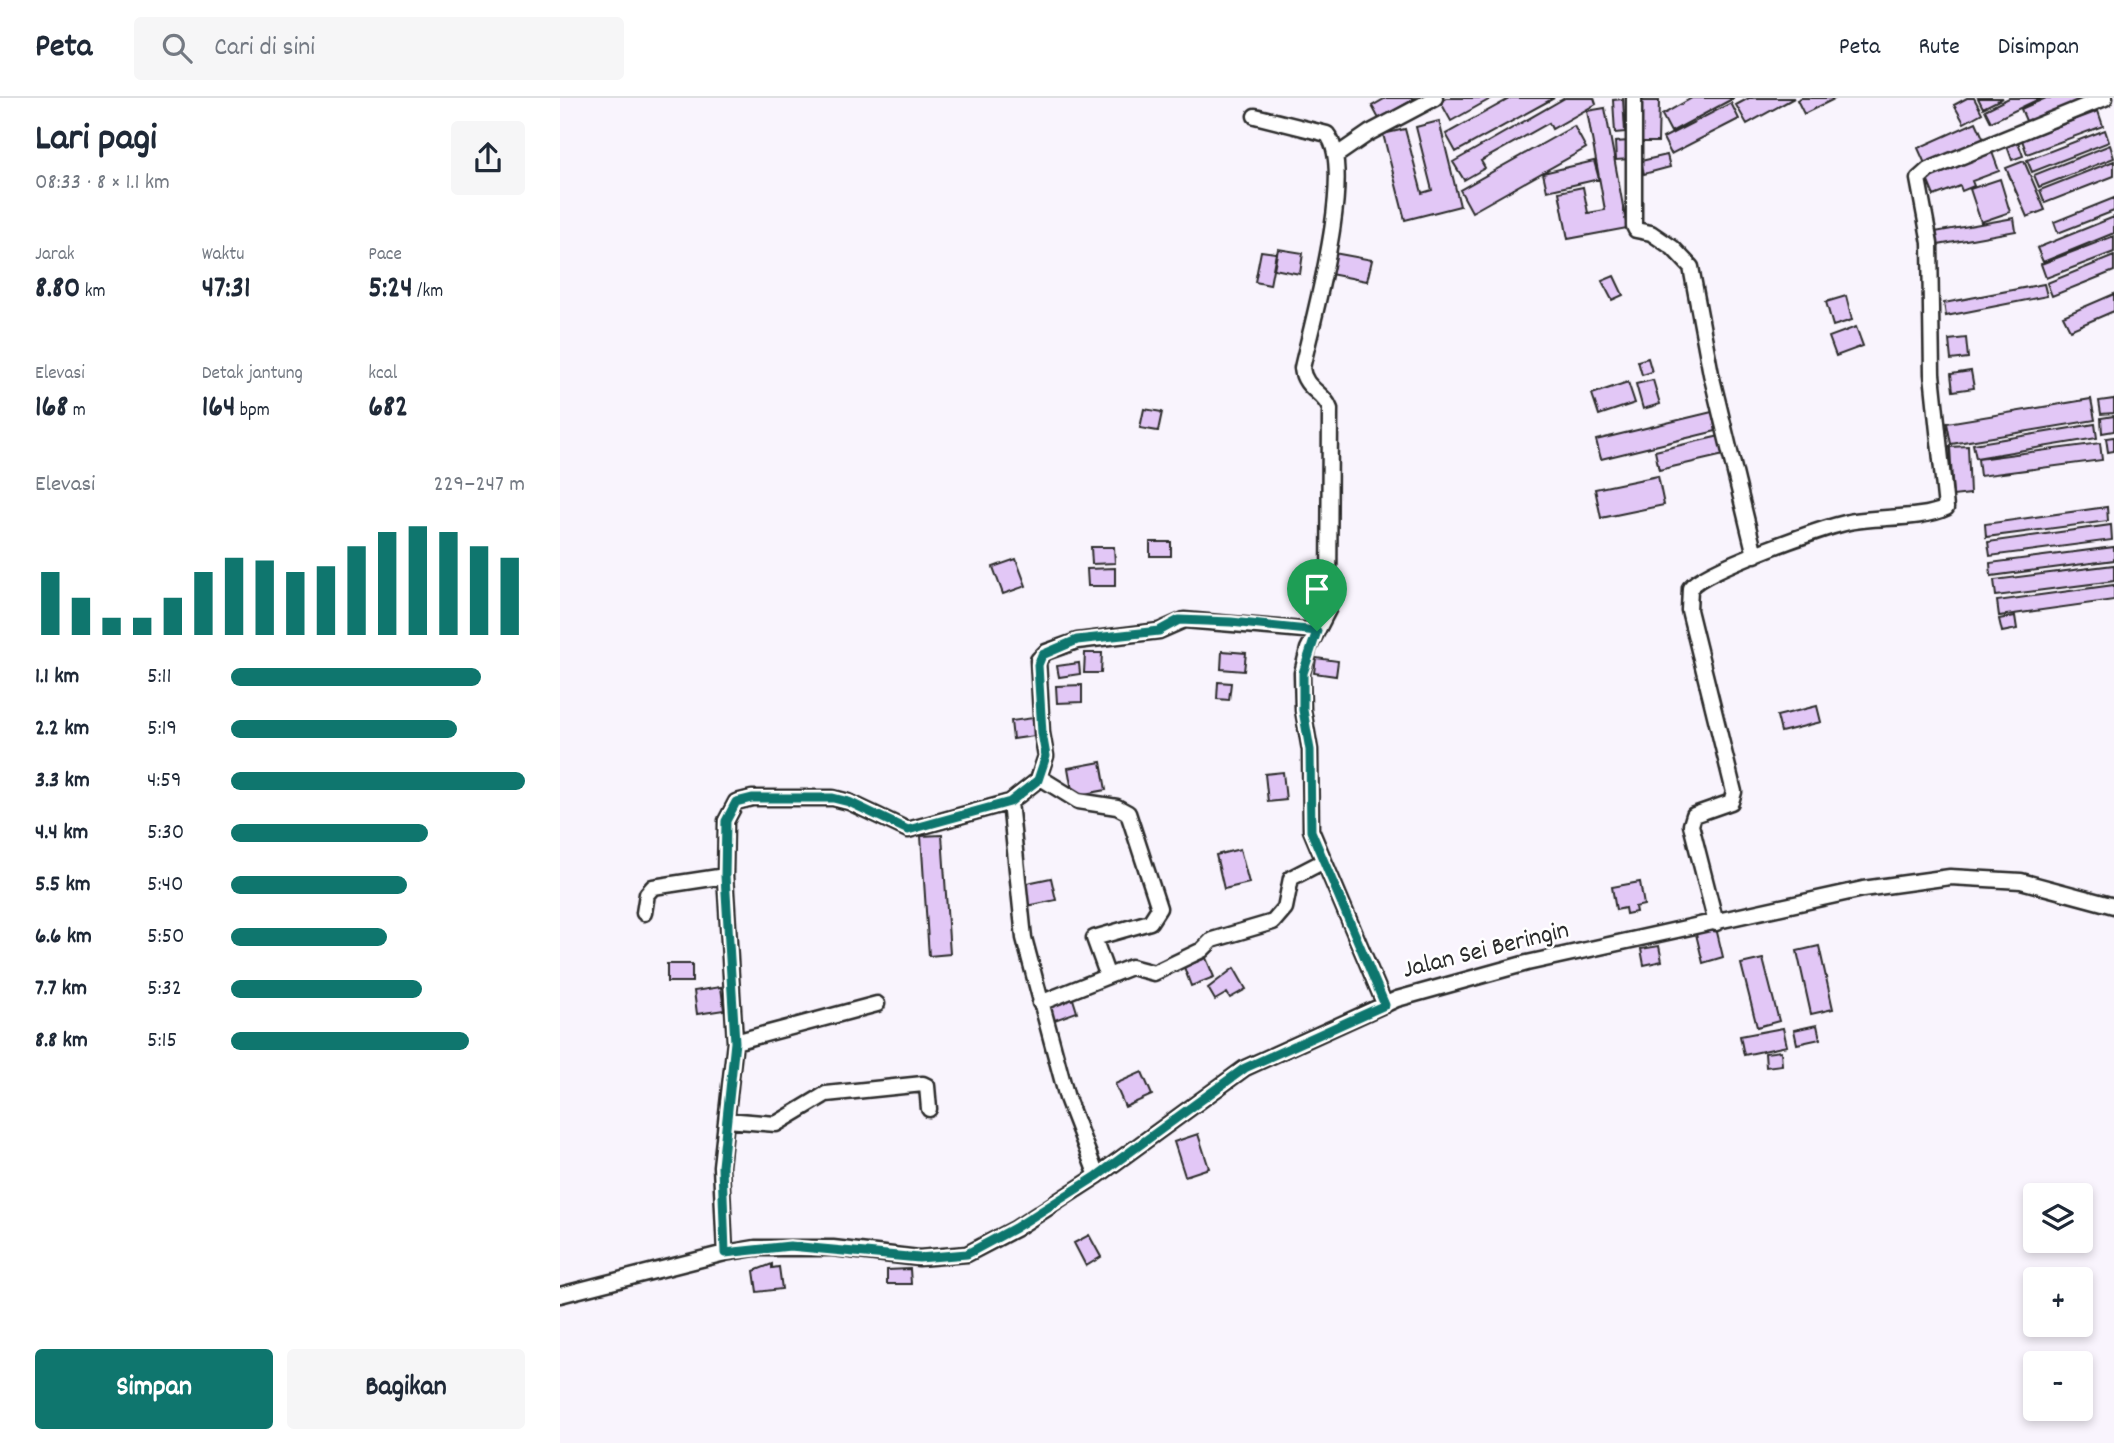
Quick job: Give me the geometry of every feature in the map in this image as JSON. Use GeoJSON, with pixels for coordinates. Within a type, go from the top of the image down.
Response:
{"type":"FeatureCollection","features":[{"type":"Feature","properties":{"kind":"street"},"geometry":{"type":"LineString","coordinates":[[1337,155],[1369,133],[1435,98]]}},
{"type":"Feature","properties":{"kind":"street"},"geometry":{"type":"LineString","coordinates":[[1634,98],[1634,226],[1636,230],[1651,233],[1673,248],[1691,267],[1711,374],[1755,555]]}},
{"type":"Feature","properties":{"kind":"street"},"geometry":{"type":"LineString","coordinates":[[1716,923],[1691,825],[1694,815],[1731,802],[1734,792],[1689,610],[1688,593],[1693,583],[1702,577],[1849,522],[1946,508],[1932,374],[1930,243],[1918,179],[1928,170],[1996,145],[2105,98]]}},
{"type":"Feature","properties":{"kind":"street"},"geometry":{"type":"LineString","coordinates":[[1255,116],[1327,135],[1337,155],[1334,219],[1302,368],[1305,382],[1325,399],[1330,409],[1329,608],[1317,631],[1303,673],[1303,710],[1310,750],[1311,831],[1385,1005]]}},
{"type":"Feature","properties":{"kind":"street"},"geometry":{"type":"LineString","coordinates":[[725,1253],[722,1166],[735,1042],[725,876],[727,816],[740,799],[833,798],[849,802],[908,830],[1010,802],[1039,778],[1046,756],[1038,660],[1046,652],[1077,640],[1159,631],[1184,620],[1317,631]]}},
{"type":"Feature","properties":{"kind":"street"},"geometry":{"type":"LineString","coordinates":[[1039,778],[1078,802],[1117,807],[1128,813],[1159,908],[1150,922],[1094,938],[1107,974]]}},
{"type":"Feature","properties":{"kind":"street"},"geometry":{"type":"LineString","coordinates":[[1010,802],[1024,938],[1067,1098],[1097,1176]]}},
{"type":"Feature","properties":{"kind":"street"},"geometry":{"type":"LineString","coordinates":[[1040,1003],[1107,974],[1131,967],[1154,974],[1202,950],[1212,940],[1273,922],[1285,908],[1290,878],[1324,861]]}},
{"type":"Feature","properties":{"kind":"street"},"geometry":{"type":"LineString","coordinates":[[644,913],[647,894],[653,887],[725,876]]}},
{"type":"Feature","properties":{"kind":"street","name":"Jalan Sei Beringin"},"geometry":{"type":"LineString","coordinates":[[560,1295],[725,1253],[790,1246],[919,1258],[967,1254],[1015,1228],[1097,1176],[1245,1068],[1385,1005],[1527,963],[1913,881],[1987,877],[2021,881],[2114,906]]}},
{"type":"Feature","properties":{"kind":"street"},"geometry":{"type":"LineString","coordinates":[[735,1042],[877,1004]]}},
{"type":"Feature","properties":{"kind":"street"},"geometry":{"type":"LineString","coordinates":[[727,1119],[776,1124],[826,1094],[923,1084],[927,1086],[929,1109]]}},
{"type":"Feature","properties":{"kind":"building"},"geometry":{"type":"Polygon","coordinates":[[[1386,98],[1416,98],[1379,119],[1372,106],[1386,98]]]}},
{"type":"Feature","properties":{"kind":"building"},"geometry":{"type":"Polygon","coordinates":[[[1446,98],[1492,98],[1451,121],[1440,101],[1446,98]]]}},
{"type":"Feature","properties":{"kind":"building"},"geometry":{"type":"Polygon","coordinates":[[[1511,98],[1554,98],[1456,152],[1446,134],[1511,98]]]}},
{"type":"Feature","properties":{"kind":"building"},"geometry":{"type":"Polygon","coordinates":[[[1565,98],[1594,98],[1596,104],[1552,129],[1549,123],[1481,161],[1485,168],[1464,180],[1453,162],[1565,98]]]}},
{"type":"Feature","properties":{"kind":"building"},"geometry":{"type":"Polygon","coordinates":[[[1692,98],[1734,98],[1671,132],[1662,115],[1692,98]]]}},
{"type":"Feature","properties":{"kind":"building"},"geometry":{"type":"Polygon","coordinates":[[[1749,98],[1794,98],[1747,124],[1736,105],[1749,98]]]}},
{"type":"Feature","properties":{"kind":"building"},"geometry":{"type":"Polygon","coordinates":[[[1836,98],[1804,114],[1797,100],[1836,98]]]}},
{"type":"Feature","properties":{"kind":"building"},"geometry":{"type":"Polygon","coordinates":[[[1967,98],[1974,98],[1982,113],[1964,123],[1954,105],[1967,98]]]}},
{"type":"Feature","properties":{"kind":"building"},"geometry":{"type":"Polygon","coordinates":[[[1978,98],[2003,98],[1983,108],[1978,98]]]}},
{"type":"Feature","properties":{"kind":"building"},"geometry":{"type":"Polygon","coordinates":[[[2009,98],[2041,98],[1991,122],[1985,110],[2009,98]]]}},
{"type":"Feature","properties":{"kind":"building"},"geometry":{"type":"Polygon","coordinates":[[[2046,98],[2094,98],[2029,128],[2021,109],[2046,98]]]}},
{"type":"Feature","properties":{"kind":"building"},"geometry":{"type":"Polygon","coordinates":[[[1623,99],[1625,132],[1615,133],[1613,100],[1623,99]]]}},
{"type":"Feature","properties":{"kind":"building"},"geometry":{"type":"Polygon","coordinates":[[[1642,101],[1659,101],[1658,142],[1642,142],[1642,137],[1636,137],[1636,118],[1642,118],[1642,101]]]}},
{"type":"Feature","properties":{"kind":"building"},"geometry":{"type":"Polygon","coordinates":[[[1731,103],[1739,119],[1671,154],[1663,138],[1731,103]]]}},
{"type":"Feature","properties":{"kind":"building"},"geometry":{"type":"Polygon","coordinates":[[[1605,108],[1627,228],[1568,239],[1559,192],[1583,187],[1588,213],[1605,210],[1587,111],[1605,108]]]}},
{"type":"Feature","properties":{"kind":"building"},"geometry":{"type":"Polygon","coordinates":[[[2098,111],[2103,126],[2027,154],[2022,140],[2098,111]]]}},
{"type":"Feature","properties":{"kind":"building"},"geometry":{"type":"Polygon","coordinates":[[[1439,121],[1460,206],[1405,220],[1383,134],[1405,129],[1422,193],[1432,190],[1416,127],[1439,121]]]}},
{"type":"Feature","properties":{"kind":"building"},"geometry":{"type":"Polygon","coordinates":[[[1976,122],[1984,140],[1926,166],[1918,148],[1976,122]]]}},
{"type":"Feature","properties":{"kind":"building"},"geometry":{"type":"Polygon","coordinates":[[[1574,126],[1586,148],[1472,212],[1460,190],[1574,126]]]}},
{"type":"Feature","properties":{"kind":"building"},"geometry":{"type":"Polygon","coordinates":[[[2105,130],[2109,142],[2032,172],[2027,160],[2105,130]]]}},
{"type":"Feature","properties":{"kind":"building"},"geometry":{"type":"Polygon","coordinates":[[[1629,141],[1630,159],[1616,160],[1615,142],[1629,141]]]}},
{"type":"Feature","properties":{"kind":"building"},"geometry":{"type":"Polygon","coordinates":[[[2018,142],[2023,156],[2012,160],[2007,146],[2018,142]]]}},
{"type":"Feature","properties":{"kind":"building"},"geometry":{"type":"Polygon","coordinates":[[[2110,145],[2114,158],[2039,187],[2034,175],[2110,145]]]}},
{"type":"Feature","properties":{"kind":"building"},"geometry":{"type":"Polygon","coordinates":[[[1992,152],[1999,171],[1972,181],[1974,186],[1962,191],[1960,186],[1934,196],[1926,177],[1992,152]]]}},
{"type":"Feature","properties":{"kind":"building"},"geometry":{"type":"Polygon","coordinates":[[[1667,155],[1670,167],[1644,174],[1641,161],[1667,155]]]}},
{"type":"Feature","properties":{"kind":"building"},"geometry":{"type":"Polygon","coordinates":[[[1594,161],[1599,179],[1547,191],[1543,173],[1594,161]]]}},
{"type":"Feature","properties":{"kind":"building"},"geometry":{"type":"Polygon","coordinates":[[[2024,161],[2045,210],[2027,217],[2006,168],[2024,161]]]}},
{"type":"Feature","properties":{"kind":"building"},"geometry":{"type":"Polygon","coordinates":[[[2114,161],[2114,176],[2045,203],[2040,190],[2114,161]]]}},
{"type":"Feature","properties":{"kind":"building"},"geometry":{"type":"Polygon","coordinates":[[[2000,179],[2010,212],[1981,222],[1970,189],[2000,179]]]}},
{"type":"Feature","properties":{"kind":"building"},"geometry":{"type":"Polygon","coordinates":[[[2114,198],[2114,211],[2058,233],[2054,222],[2114,198]]]}},
{"type":"Feature","properties":{"kind":"building"},"geometry":{"type":"Polygon","coordinates":[[[2114,217],[2114,233],[2043,262],[2037,248],[2114,217]]]}},
{"type":"Feature","properties":{"kind":"building"},"geometry":{"type":"Polygon","coordinates":[[[2014,218],[2016,231],[1938,245],[1935,232],[2014,218]]]}},
{"type":"Feature","properties":{"kind":"building"},"geometry":{"type":"Polygon","coordinates":[[[2114,236],[2114,252],[2046,278],[2041,264],[2114,236]]]}},
{"type":"Feature","properties":{"kind":"building"},"geometry":{"type":"Polygon","coordinates":[[[1278,249],[1303,253],[1300,274],[1274,269],[1278,249]]]}},
{"type":"Feature","properties":{"kind":"building"},"geometry":{"type":"Polygon","coordinates":[[[1261,251],[1276,253],[1270,285],[1255,282],[1261,251]]]}},
{"type":"Feature","properties":{"kind":"building"},"geometry":{"type":"Polygon","coordinates":[[[1334,253],[1372,260],[1367,281],[1330,274],[1334,253]]]}},
{"type":"Feature","properties":{"kind":"building"},"geometry":{"type":"Polygon","coordinates":[[[2114,256],[2114,271],[2052,296],[2047,283],[2114,256]]]}},
{"type":"Feature","properties":{"kind":"building"},"geometry":{"type":"Polygon","coordinates":[[[1614,276],[1623,295],[1612,300],[1602,281],[1614,276]]]}},
{"type":"Feature","properties":{"kind":"building"},"geometry":{"type":"Polygon","coordinates":[[[2044,284],[2047,296],[1946,316],[1944,303],[2044,284]]]}},
{"type":"Feature","properties":{"kind":"building"},"geometry":{"type":"Polygon","coordinates":[[[2114,294],[2114,311],[2070,330],[2063,316],[2114,294]]]}},
{"type":"Feature","properties":{"kind":"building"},"geometry":{"type":"Polygon","coordinates":[[[1846,296],[1852,320],[1833,326],[1826,302],[1846,296]]]}},
{"type":"Feature","properties":{"kind":"building"},"geometry":{"type":"Polygon","coordinates":[[[1856,327],[1863,346],[1836,356],[1829,337],[1856,327]]]}},
{"type":"Feature","properties":{"kind":"building"},"geometry":{"type":"Polygon","coordinates":[[[1966,338],[1968,358],[1951,360],[1949,340],[1966,338]]]}},
{"type":"Feature","properties":{"kind":"building"},"geometry":{"type":"Polygon","coordinates":[[[1648,358],[1652,372],[1642,375],[1638,361],[1648,358]]]}},
{"type":"Feature","properties":{"kind":"building"},"geometry":{"type":"Polygon","coordinates":[[[1971,371],[1974,388],[1953,391],[1951,374],[1971,371]]]}},
{"type":"Feature","properties":{"kind":"building"},"geometry":{"type":"Polygon","coordinates":[[[1653,380],[1660,404],[1643,409],[1636,384],[1653,380]]]}},
{"type":"Feature","properties":{"kind":"building"},"geometry":{"type":"Polygon","coordinates":[[[1628,382],[1635,403],[1599,415],[1592,394],[1628,382]]]}},
{"type":"Feature","properties":{"kind":"building"},"geometry":{"type":"Polygon","coordinates":[[[2091,399],[2095,420],[1951,444],[1947,423],[2091,399]]]}},
{"type":"Feature","properties":{"kind":"building"},"geometry":{"type":"Polygon","coordinates":[[[2114,399],[2114,413],[2101,414],[2099,401],[2114,399]]]}},
{"type":"Feature","properties":{"kind":"building"},"geometry":{"type":"Polygon","coordinates":[[[1144,409],[1162,412],[1158,431],[1140,428],[1144,409]]]}},
{"type":"Feature","properties":{"kind":"building"},"geometry":{"type":"Polygon","coordinates":[[[1712,412],[1716,431],[1601,459],[1596,440],[1712,412]]]}},
{"type":"Feature","properties":{"kind":"building"},"geometry":{"type":"Polygon","coordinates":[[[2114,416],[2114,431],[2102,433],[2101,418],[2114,416]]]}},
{"type":"Feature","properties":{"kind":"building"},"geometry":{"type":"Polygon","coordinates":[[[2095,424],[2097,438],[1976,458],[1973,444],[2095,424]]]}},
{"type":"Feature","properties":{"kind":"building"},"geometry":{"type":"Polygon","coordinates":[[[1720,436],[1724,455],[1659,470],[1655,451],[1720,436]]]}},
{"type":"Feature","properties":{"kind":"building"},"geometry":{"type":"Polygon","coordinates":[[[2114,437],[2114,451],[2108,452],[2106,438],[2114,437]]]}},
{"type":"Feature","properties":{"kind":"building"},"geometry":{"type":"Polygon","coordinates":[[[2100,443],[2102,460],[1980,476],[1978,459],[2100,443]]]}},
{"type":"Feature","properties":{"kind":"building"},"geometry":{"type":"Polygon","coordinates":[[[1968,446],[1970,494],[1953,496],[1950,447],[1968,446]]]}},
{"type":"Feature","properties":{"kind":"building"},"geometry":{"type":"Polygon","coordinates":[[[1658,476],[1664,505],[1601,518],[1595,489],[1658,476]]]}},
{"type":"Feature","properties":{"kind":"building"},"geometry":{"type":"Polygon","coordinates":[[[2107,507],[2108,521],[1986,537],[1985,524],[2107,507]]]}},
{"type":"Feature","properties":{"kind":"building"},"geometry":{"type":"Polygon","coordinates":[[[2111,525],[2112,540],[1990,556],[1988,542],[2111,525]]]}},
{"type":"Feature","properties":{"kind":"building"},"geometry":{"type":"Polygon","coordinates":[[[1150,542],[1171,542],[1171,556],[1150,556],[1150,542]]]}},
{"type":"Feature","properties":{"kind":"building"},"geometry":{"type":"Polygon","coordinates":[[[1091,547],[1114,547],[1115,563],[1092,564],[1091,547]]]}},
{"type":"Feature","properties":{"kind":"building"},"geometry":{"type":"Polygon","coordinates":[[[2114,547],[2114,560],[1991,576],[1990,563],[2114,547]]]}},
{"type":"Feature","properties":{"kind":"building"},"geometry":{"type":"Polygon","coordinates":[[[1016,559],[1026,586],[1003,594],[993,567],[1016,559]]]}},
{"type":"Feature","properties":{"kind":"building"},"geometry":{"type":"Polygon","coordinates":[[[2114,565],[2114,581],[1996,596],[1994,580],[2114,565]]]}},
{"type":"Feature","properties":{"kind":"building"},"geometry":{"type":"Polygon","coordinates":[[[1115,568],[1115,586],[1088,586],[1087,569],[1115,568]]]}},
{"type":"Feature","properties":{"kind":"building"},"geometry":{"type":"Polygon","coordinates":[[[2114,585],[2114,600],[1999,616],[1997,601],[2114,585]]]}},
{"type":"Feature","properties":{"kind":"building"},"geometry":{"type":"Polygon","coordinates":[[[2015,616],[2017,629],[2002,632],[1999,619],[2015,616]]]}},
{"type":"Feature","properties":{"kind":"building"},"geometry":{"type":"Polygon","coordinates":[[[1222,651],[1246,653],[1244,671],[1221,669],[1222,651]]]}},
{"type":"Feature","properties":{"kind":"building"},"geometry":{"type":"Polygon","coordinates":[[[1085,653],[1102,653],[1101,673],[1084,673],[1085,653]]]}},
{"type":"Feature","properties":{"kind":"building"},"geometry":{"type":"Polygon","coordinates":[[[1316,658],[1338,661],[1336,676],[1314,673],[1316,658]]]}},
{"type":"Feature","properties":{"kind":"building"},"geometry":{"type":"Polygon","coordinates":[[[1079,663],[1080,674],[1059,677],[1057,666],[1079,663]]]}},
{"type":"Feature","properties":{"kind":"building"},"geometry":{"type":"Polygon","coordinates":[[[1218,682],[1231,683],[1229,700],[1217,699],[1218,682]]]}},
{"type":"Feature","properties":{"kind":"building"},"geometry":{"type":"Polygon","coordinates":[[[1082,685],[1082,702],[1057,703],[1056,686],[1082,685]]]}},
{"type":"Feature","properties":{"kind":"building"},"geometry":{"type":"Polygon","coordinates":[[[1817,706],[1821,722],[1781,732],[1777,716],[1817,706]]]}},
{"type":"Feature","properties":{"kind":"building"},"geometry":{"type":"Polygon","coordinates":[[[1033,718],[1038,728],[1034,728],[1035,736],[1013,739],[1011,721],[1033,718]]]}},
{"type":"Feature","properties":{"kind":"building"},"geometry":{"type":"Polygon","coordinates":[[[1101,762],[1106,790],[1073,796],[1068,768],[1101,762]]]}},
{"type":"Feature","properties":{"kind":"building"},"geometry":{"type":"Polygon","coordinates":[[[1283,772],[1286,800],[1268,802],[1265,774],[1283,772]]]}},
{"type":"Feature","properties":{"kind":"building"},"geometry":{"type":"Polygon","coordinates":[[[942,835],[950,954],[929,956],[921,836],[942,835]]]}},
{"type":"Feature","properties":{"kind":"building"},"geometry":{"type":"Polygon","coordinates":[[[1240,849],[1249,883],[1224,889],[1216,855],[1240,849]]]}},
{"type":"Feature","properties":{"kind":"building"},"geometry":{"type":"Polygon","coordinates":[[[1051,878],[1056,900],[1027,906],[1022,884],[1051,878]]]}},
{"type":"Feature","properties":{"kind":"building"},"geometry":{"type":"Polygon","coordinates":[[[1640,882],[1644,905],[1635,907],[1636,912],[1626,914],[1625,908],[1616,910],[1612,887],[1640,882]]]}},
{"type":"Feature","properties":{"kind":"building"},"geometry":{"type":"Polygon","coordinates":[[[1716,928],[1723,957],[1703,963],[1696,934],[1716,928]]]}},
{"type":"Feature","properties":{"kind":"building"},"geometry":{"type":"Polygon","coordinates":[[[1659,946],[1662,961],[1644,965],[1641,949],[1659,946]]]}},
{"type":"Feature","properties":{"kind":"building"},"geometry":{"type":"Polygon","coordinates":[[[1819,946],[1833,1009],[1811,1014],[1797,951],[1819,946]]]}},
{"type":"Feature","properties":{"kind":"building"},"geometry":{"type":"Polygon","coordinates":[[[1206,958],[1214,977],[1191,986],[1184,967],[1206,958]]]}},
{"type":"Feature","properties":{"kind":"building"},"geometry":{"type":"Polygon","coordinates":[[[1763,959],[1779,1021],[1757,1027],[1741,964],[1763,959]]]}},
{"type":"Feature","properties":{"kind":"building"},"geometry":{"type":"Polygon","coordinates":[[[667,964],[692,964],[692,982],[667,982],[667,964]]]}},
{"type":"Feature","properties":{"kind":"building"},"geometry":{"type":"Polygon","coordinates":[[[1234,968],[1246,989],[1230,998],[1227,993],[1215,1000],[1208,988],[1234,968]]]}},
{"type":"Feature","properties":{"kind":"building"},"geometry":{"type":"Polygon","coordinates":[[[721,987],[724,1010],[697,1014],[694,991],[721,987]]]}},
{"type":"Feature","properties":{"kind":"building"},"geometry":{"type":"Polygon","coordinates":[[[1073,999],[1077,1012],[1052,1021],[1048,1008],[1073,999]]]}},
{"type":"Feature","properties":{"kind":"building"},"geometry":{"type":"Polygon","coordinates":[[[1817,1025],[1820,1039],[1797,1044],[1794,1030],[1817,1025]]]}},
{"type":"Feature","properties":{"kind":"building"},"geometry":{"type":"Polygon","coordinates":[[[1783,1028],[1787,1046],[1744,1055],[1740,1036],[1783,1028]]]}},
{"type":"Feature","properties":{"kind":"building"},"geometry":{"type":"Polygon","coordinates":[[[1781,1051],[1782,1065],[1766,1067],[1765,1053],[1781,1051]]]}},
{"type":"Feature","properties":{"kind":"building"},"geometry":{"type":"Polygon","coordinates":[[[1142,1072],[1152,1095],[1125,1107],[1115,1084],[1142,1072]]]}},
{"type":"Feature","properties":{"kind":"building"},"geometry":{"type":"Polygon","coordinates":[[[1198,1134],[1209,1168],[1185,1176],[1174,1142],[1198,1134]]]}},
{"type":"Feature","properties":{"kind":"building"},"geometry":{"type":"Polygon","coordinates":[[[1089,1235],[1101,1257],[1086,1266],[1074,1243],[1089,1235]]]}},
{"type":"Feature","properties":{"kind":"building"},"geometry":{"type":"Polygon","coordinates":[[[772,1264],[772,1268],[779,1267],[782,1289],[757,1292],[754,1271],[772,1264]]]}},
{"type":"Feature","properties":{"kind":"building"},"geometry":{"type":"Polygon","coordinates":[[[910,1269],[911,1284],[887,1284],[887,1270],[910,1269]]]}},
{"type":"Feature","properties":{"kind":"route"},"geometry":{"type":"LineString","coordinates":[[1179,620],[1231,622],[1317,631],[1308,649],[1303,673],[1303,710],[1310,750],[1311,831],[1385,1005],[1284,1048],[1245,1068],[1097,1176],[1052,1206],[967,1254],[919,1258],[790,1246],[725,1253],[722,1166],[730,1063],[735,1042],[735,1000],[725,876],[726,821],[733,805],[740,799],[752,798],[833,798],[849,802],[908,830],[1010,802],[1038,780],[1046,762],[1038,660],[1046,652],[1077,640],[1159,631],[1179,620]]}}]}
